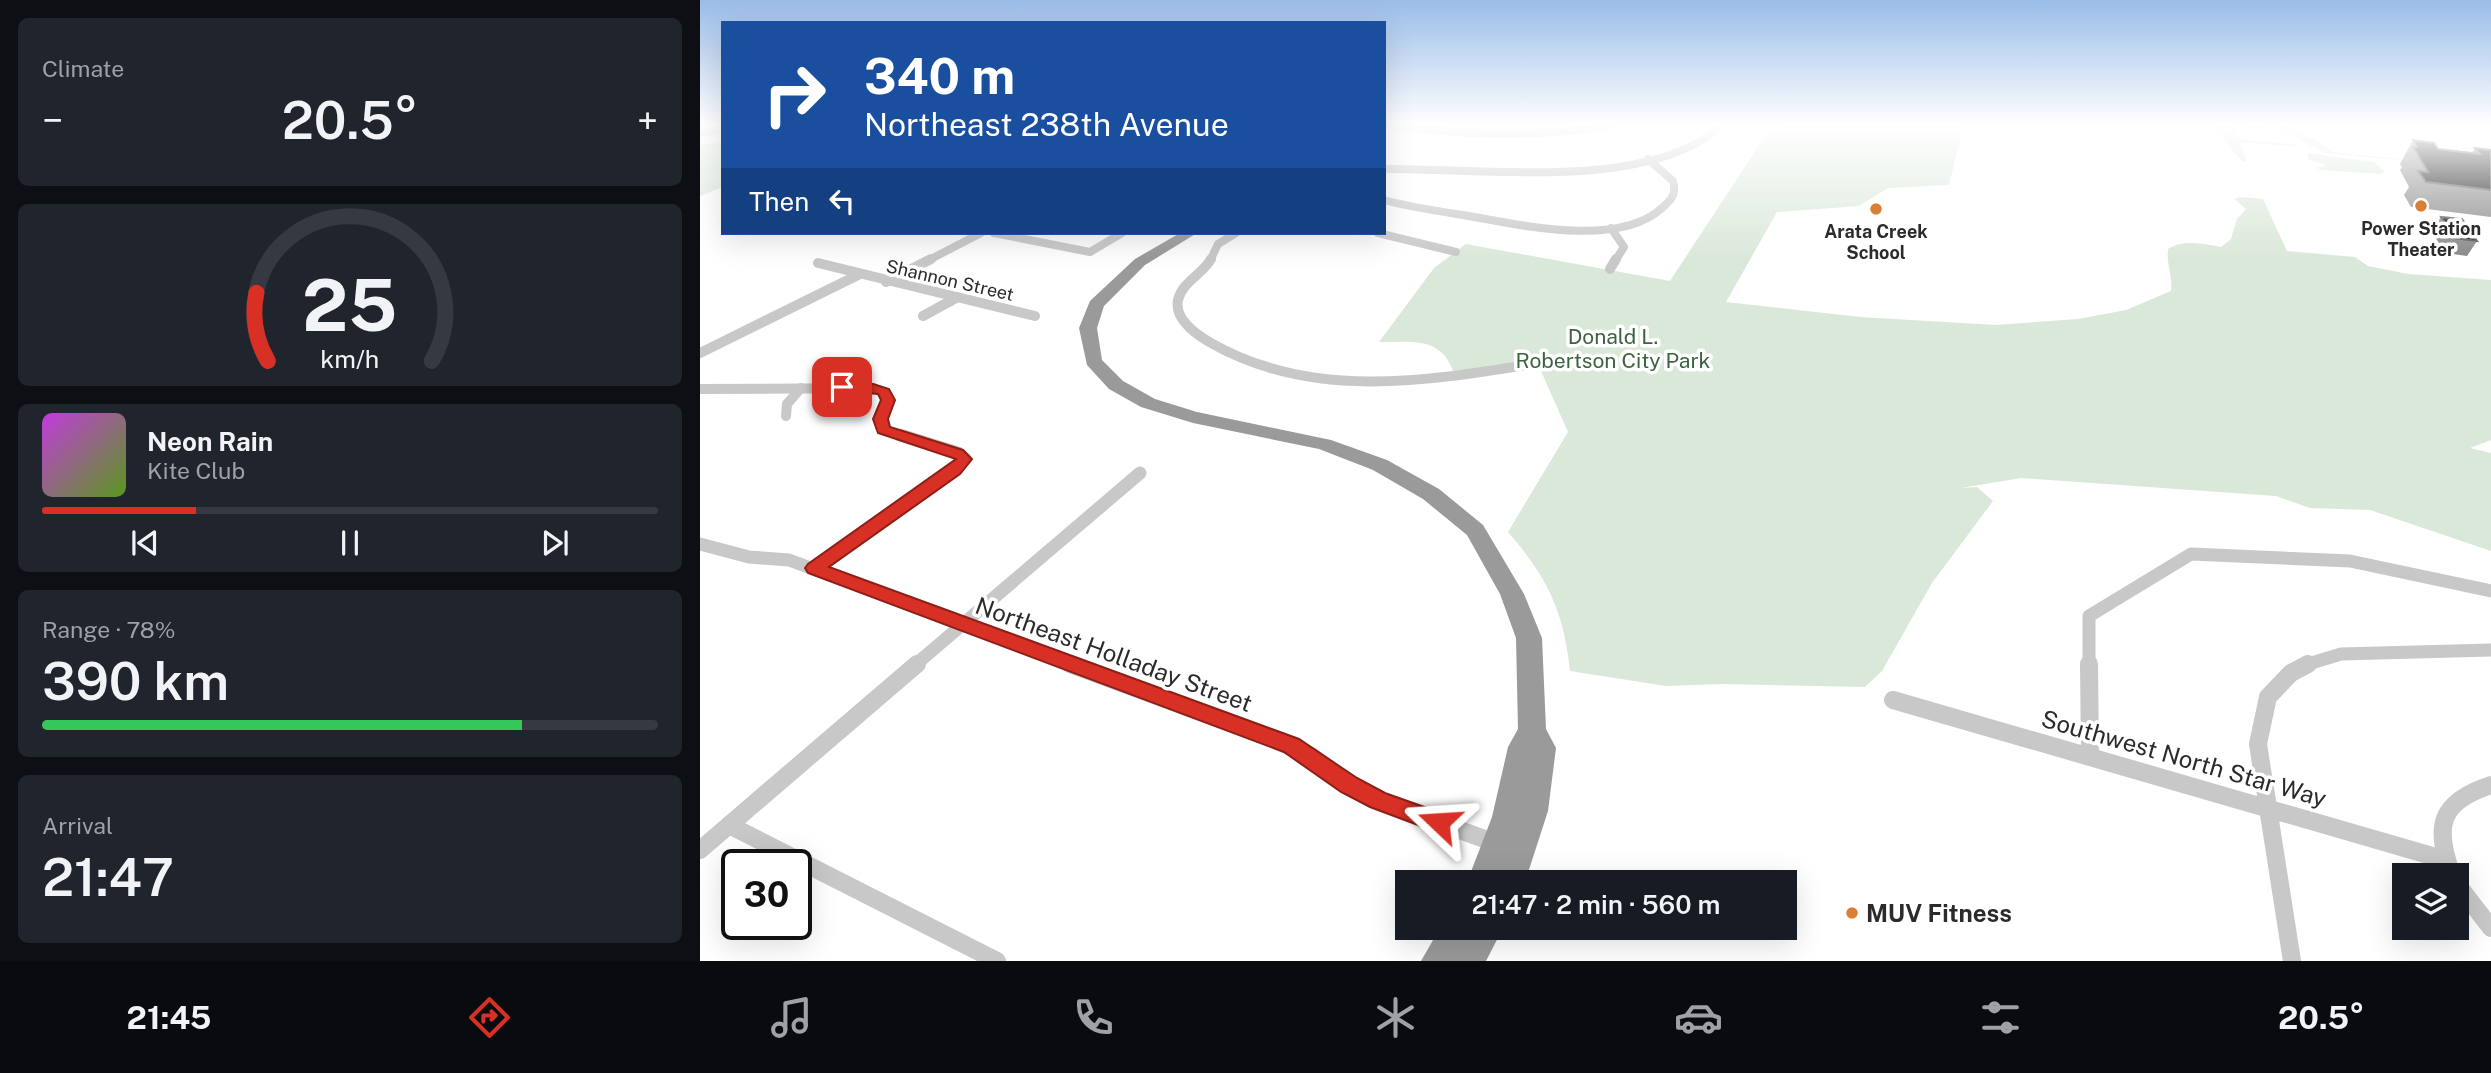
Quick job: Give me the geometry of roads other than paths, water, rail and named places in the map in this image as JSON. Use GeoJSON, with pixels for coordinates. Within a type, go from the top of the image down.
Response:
{"type":"FeatureCollection","features":[{"type":"Feature","properties":{"kind":"highway"},"geometry":{"type":"LineString","coordinates":[[1187,235],[1140,262],[1096,304],[1088,328],[1093,360],[1116,385],[1148,403],[1193,417],[1353,453],[1409,480],[1475,530],[1496,564],[1529,638],[1532,730],[1542,748],[1533,811],[1509,861]]}},
{"type":"Feature","properties":{"kind":"highway"},"geometry":{"type":"LineString","coordinates":[[1438,961],[1451,940]]}},
{"type":"Feature","properties":{"kind":"highway"},"geometry":{"type":"LineString","coordinates":[[1466,961],[1479,940]]}},
{"type":"Feature","properties":{"kind":"street"},"geometry":{"type":"LineString","coordinates":[[1386,169],[1548,171],[1566,169]]}},
{"type":"Feature","properties":{"kind":"street"},"geometry":{"type":"LineString","coordinates":[[1386,200],[1538,228],[1611,228],[1654,214],[1672,199],[1675,190],[1671,179],[1659,169]]}},
{"type":"Feature","properties":{"kind":"street"},"geometry":{"type":"LineString","coordinates":[[1610,269],[1624,247],[1611,228]]}},
{"type":"Feature","properties":{"kind":"street"},"geometry":{"type":"LineString","coordinates":[[886,282],[977,235]]}},
{"type":"Feature","properties":{"kind":"street"},"geometry":{"type":"LineString","coordinates":[[1019,235],[1090,251],[1118,235]]}},
{"type":"Feature","properties":{"kind":"street"},"geometry":{"type":"LineString","coordinates":[[1232,235],[1220,242],[1205,269],[1183,289],[1177,303],[1178,311],[1186,324],[1208,342],[1263,368],[1317,380],[1386,383],[1538,363]]}},
{"type":"Feature","properties":{"kind":"street"},"geometry":{"type":"LineString","coordinates":[[1386,235],[1456,252]]}},
{"type":"Feature","properties":{"kind":"street","name":"Shannon Street"},"geometry":{"type":"LineString","coordinates":[[818,263],[886,282],[1035,316]]}},
{"type":"Feature","properties":{"kind":"street"},"geometry":{"type":"LineString","coordinates":[[700,353],[858,275]]}},
{"type":"Feature","properties":{"kind":"street"},"geometry":{"type":"LineString","coordinates":[[923,316],[956,298]]}},
{"type":"Feature","properties":{"kind":"street"},"geometry":{"type":"LineString","coordinates":[[700,388],[863,387],[884,392],[888,400],[880,419],[883,430],[958,453],[965,459],[955,470],[814,568]]}},
{"type":"Feature","properties":{"kind":"street"},"geometry":{"type":"LineString","coordinates":[[786,416],[787,404],[801,388]]}},
{"type":"Feature","properties":{"kind":"street"},"geometry":{"type":"LineString","coordinates":[[700,850],[1140,473]]}},
{"type":"Feature","properties":{"kind":"street","name":"Northeast Holladay Street"},"geometry":{"type":"LineString","coordinates":[[700,544],[729,554],[789,559],[1292,746],[1349,785],[1378,800],[1459,830],[1509,861]]}},
{"type":"Feature","properties":{"kind":"street"},"geometry":{"type":"LineString","coordinates":[[2090,756],[2089,616],[2191,554],[2218,553],[2350,561],[2491,592]]}},
{"type":"Feature","properties":{"kind":"street"},"geometry":{"type":"LineString","coordinates":[[2292,961],[2258,744],[2269,697],[2291,673],[2309,663],[2341,654],[2491,650]]}},
{"type":"Feature","properties":{"kind":"street","name":"Southwest North Star Way"},"geometry":{"type":"LineString","coordinates":[[1892,699],[2267,808],[2434,863]]}},
{"type":"Feature","properties":{"kind":"street"},"geometry":{"type":"LineString","coordinates":[[2448,863],[2441,836],[2447,808],[2469,790],[2491,785]]}},
{"type":"Feature","properties":{"kind":"street"},"geometry":{"type":"LineString","coordinates":[[729,825],[997,961]]}},
{"type":"Feature","properties":{"kind":"street"},"geometry":{"type":"LineString","coordinates":[[2469,900],[2491,929]]}},
{"type":"Feature","properties":{"kind":"place","name":"Power Station Theater"},"geometry":{"type":"Point","coordinates":[2421,206]}},
{"type":"Feature","properties":{"kind":"place","name":"Arata Creek School"},"geometry":{"type":"Point","coordinates":[1876,209]}},
{"type":"Feature","properties":{"kind":"place","name":"MUV Fitness"},"geometry":{"type":"Point","coordinates":[1852,913]}},
{"type":"Feature","properties":{"kind":"park label","name":"Donald L. Robertson City Park"},"geometry":{"type":"Point","coordinates":[1613,348]}}]}
